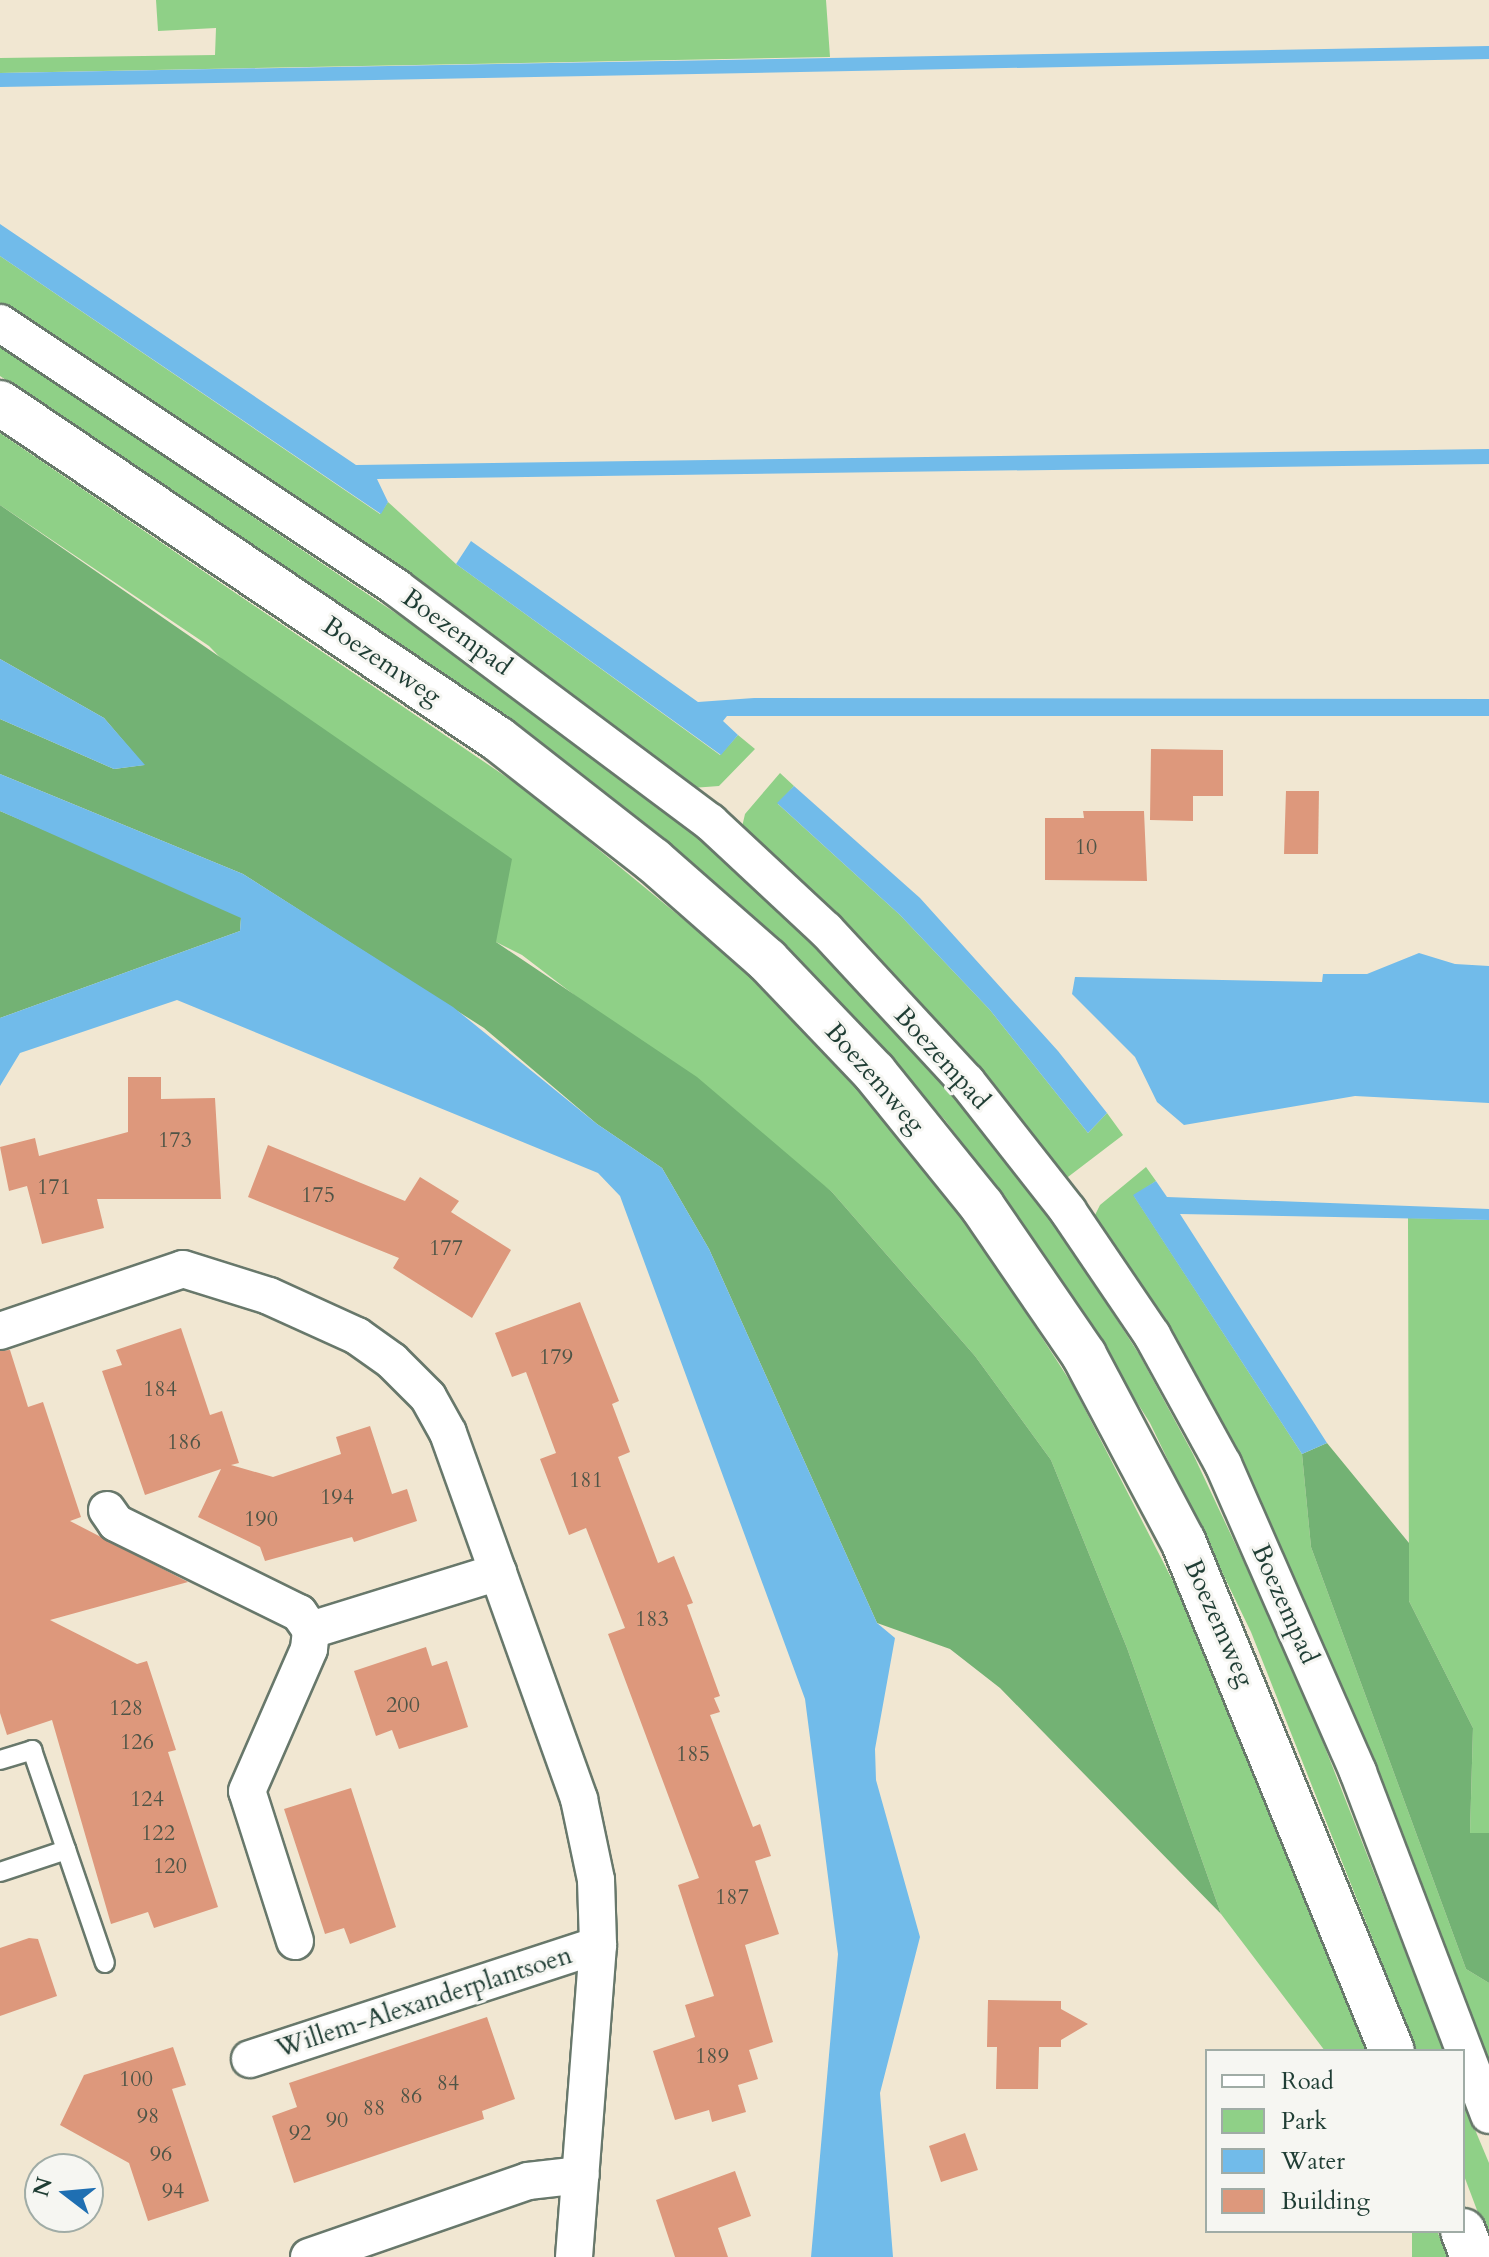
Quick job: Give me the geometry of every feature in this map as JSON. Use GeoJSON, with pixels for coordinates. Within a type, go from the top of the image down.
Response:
{"type":"FeatureCollection","features":[{"type":"Feature","properties":{"kind":"main road","name":"Boezemweg"},"geometry":{"type":"LineString","coordinates":[[0,403],[498,739],[653,860],[744,940],[874,1072],[982,1206],[1084,1355],[1183,1541],[1391,2049]]}},
{"type":"Feature","properties":{"kind":"main road"},"geometry":{"type":"LineString","coordinates":[[1464,2233],[1473,2257]]}},
{"type":"Feature","properties":{"kind":"street","name":"Boezempad"},"geometry":{"type":"LineString","coordinates":[[0,323],[397,588],[710,822],[826,930],[967,1082],[1068,1211],[1152,1335],[1223,1464],[1358,1772],[1464,2049]]}},
{"type":"Feature","properties":{"kind":"street","name":"Willem-Alexanderplantsoen"},"geometry":{"type":"LineString","coordinates":[[0,1331],[183,1269],[269,1296],[357,1336],[392,1361],[428,1397],[448,1433],[579,1799],[596,1880],[598,1945],[574,2257]]}},
{"type":"Feature","properties":{"kind":"street"},"geometry":{"type":"LineString","coordinates":[[107,1510],[116,1523],[299,1613],[311,1630],[309,1649],[247,1791],[295,1941]]}},
{"type":"Feature","properties":{"kind":"street"},"geometry":{"type":"LineString","coordinates":[[311,1630],[498,1572]]}},
{"type":"Feature","properties":{"kind":"street","name":"Willem-Alexanderplantsoen"},"geometry":{"type":"LineString","coordinates":[[250,2059],[598,1945]]}},
{"type":"Feature","properties":{"kind":"street","name":"Boezempad"},"geometry":{"type":"LineString","coordinates":[[1465,2052],[1489,2115]]}},
{"type":"Feature","properties":{"kind":"street"},"geometry":{"type":"LineString","coordinates":[[309,2257],[528,2181],[581,2175]]}},
{"type":"Feature","properties":{"kind":"lane"},"geometry":{"type":"LineString","coordinates":[[0,1760],[32,1750],[105,1963]]}},
{"type":"Feature","properties":{"kind":"lane"},"geometry":{"type":"LineString","coordinates":[[0,1872],[66,1850]]}},
{"type":"Feature","properties":{"kind":"green space"},"geometry":{"type":"Polygon","coordinates":[[[156,0],[826,0],[830,57],[0,73],[0,58],[215,55],[216,28],[158,31],[156,0]]]}},
{"type":"Feature","properties":{"kind":"green space"},"geometry":{"type":"Polygon","coordinates":[[[0,256],[380,514],[388,502],[456,564],[720,755],[738,735],[755,749],[719,786],[692,788],[542,673],[0,306],[0,256]]]}},
{"type":"Feature","properties":{"kind":"green space"},"geometry":{"type":"Polygon","coordinates":[[[0,346],[428,635],[628,779],[727,859],[858,985],[927,1060],[1068,1244],[1139,1354],[1193,1454],[1295,1671],[1443,2049],[1416,2049],[1251,1632],[1150,1423],[1033,1238],[945,1120],[799,960],[614,799],[416,656],[0,376],[0,346]]]}},
{"type":"Feature","properties":{"kind":"green space"},"geometry":{"type":"Polygon","coordinates":[[[0,433],[530,793],[734,961],[853,1084],[973,1231],[1072,1384],[1180,1595],[1365,2049],[1323,2049],[1221,1914],[1127,1648],[1051,1460],[975,1356],[832,1192],[522,955],[496,942],[209,646],[0,505],[0,433]]]}},
{"type":"Feature","properties":{"kind":"green space"},"geometry":{"type":"Polygon","coordinates":[[[0,505],[512,859],[496,942],[697,1077],[832,1192],[975,1356],[1051,1460],[1127,1648],[1221,1914],[1000,1688],[950,1649],[877,1623],[709,1249],[662,1168],[597,1124],[484,1028],[243,874],[0,774],[0,719],[114,769],[144,765],[104,718],[0,659],[0,505]]]}},
{"type":"Feature","properties":{"kind":"green space"},"geometry":{"type":"Polygon","coordinates":[[[780,773],[794,786],[778,804],[900,915],[990,1010],[1088,1133],[1107,1113],[1123,1135],[1064,1180],[1029,1129],[907,987],[742,827],[745,814],[780,773]]]}},
{"type":"Feature","properties":{"kind":"green space"},"geometry":{"type":"Polygon","coordinates":[[[0,811],[204,898],[241,917],[240,931],[0,1018],[0,811]]]}},
{"type":"Feature","properties":{"kind":"green space"},"geometry":{"type":"Polygon","coordinates":[[[1146,1167],[1156,1181],[1134,1196],[1302,1454],[1311,1547],[1466,1969],[1489,1983],[1489,2075],[1093,1219],[1100,1205],[1146,1167]]]}},
{"type":"Feature","properties":{"kind":"green space"},"geometry":{"type":"Polygon","coordinates":[[[1408,1218],[1489,1220],[1489,1833],[1470,1834],[1473,1728],[1409,1601],[1408,1218]]]}},
{"type":"Feature","properties":{"kind":"green space"},"geometry":{"type":"Polygon","coordinates":[[[1327,1443],[1409,1543],[1409,1601],[1473,1728],[1470,1833],[1489,1833],[1489,1983],[1466,1969],[1311,1547],[1302,1454],[1327,1443]]]}},
{"type":"Feature","properties":{"kind":"green space"},"geometry":{"type":"Polygon","coordinates":[[[1465,2106],[1489,2163],[1489,2242],[1465,2178],[1465,2106]]]}},
{"type":"Feature","properties":{"kind":"green space"},"geometry":{"type":"Polygon","coordinates":[[[1412,2233],[1438,2233],[1448,2257],[1412,2257],[1412,2233]]]}},
{"type":"Feature","properties":{"kind":"water"},"geometry":{"type":"Polygon","coordinates":[[[1489,46],[1489,59],[0,87],[0,73],[1489,46]]]}},
{"type":"Feature","properties":{"kind":"water"},"geometry":{"type":"Polygon","coordinates":[[[0,224],[356,465],[1489,449],[1489,464],[377,479],[388,502],[381,514],[0,256],[0,224]]]}},
{"type":"Feature","properties":{"kind":"water"},"geometry":{"type":"Polygon","coordinates":[[[471,541],[698,702],[754,698],[1489,699],[1489,716],[727,716],[723,721],[738,735],[721,755],[456,564],[471,541]]]}},
{"type":"Feature","properties":{"kind":"water"},"geometry":{"type":"Polygon","coordinates":[[[0,659],[104,718],[145,765],[114,769],[0,719],[0,659]]]}},
{"type":"Feature","properties":{"kind":"water"},"geometry":{"type":"Polygon","coordinates":[[[0,774],[243,874],[453,1007],[597,1124],[662,1168],[709,1249],[877,1623],[895,1638],[875,1749],[876,1780],[920,1937],[880,2093],[893,2257],[811,2257],[838,1954],[805,1699],[620,1196],[598,1173],[177,1000],[20,1053],[0,1086],[0,1018],[240,931],[241,918],[0,811],[0,774]]]}},
{"type":"Feature","properties":{"kind":"water"},"geometry":{"type":"Polygon","coordinates":[[[794,786],[920,898],[1058,1051],[1107,1113],[1088,1133],[990,1010],[900,915],[777,803],[794,786]]]}},
{"type":"Feature","properties":{"kind":"water"},"geometry":{"type":"Polygon","coordinates":[[[1419,953],[1455,964],[1489,966],[1489,1103],[1355,1096],[1184,1125],[1157,1102],[1135,1057],[1072,994],[1075,977],[1322,982],[1323,974],[1367,974],[1419,953]]]}},
{"type":"Feature","properties":{"kind":"water"},"geometry":{"type":"Polygon","coordinates":[[[1156,1181],[1167,1197],[1489,1209],[1489,1220],[1180,1214],[1327,1443],[1302,1454],[1133,1195],[1156,1181]]]}},
{"type":"Feature","properties":{"kind":"building"},"geometry":{"type":"Polygon","coordinates":[[[1151,749],[1223,750],[1223,796],[1193,796],[1193,821],[1150,820],[1151,749]]]}},
{"type":"Feature","properties":{"kind":"building"},"geometry":{"type":"Polygon","coordinates":[[[1286,791],[1319,791],[1318,854],[1284,854],[1286,791]]]}},
{"type":"Feature","properties":{"kind":"building"},"geometry":{"type":"Polygon","coordinates":[[[1083,811],[1144,811],[1147,881],[1045,880],[1045,818],[1084,818],[1083,811]]]}},
{"type":"Feature","properties":{"kind":"building"},"geometry":{"type":"Polygon","coordinates":[[[128,1077],[161,1077],[161,1099],[215,1098],[221,1199],[97,1199],[104,1228],[42,1244],[27,1186],[9,1191],[0,1147],[35,1138],[39,1156],[128,1132],[128,1077]]]}},
{"type":"Feature","properties":{"kind":"building"},"geometry":{"type":"Polygon","coordinates":[[[268,1145],[405,1201],[420,1177],[459,1201],[451,1212],[511,1250],[472,1318],[393,1268],[399,1258],[248,1197],[268,1145]]]}},
{"type":"Feature","properties":{"kind":"building"},"geometry":{"type":"Polygon","coordinates":[[[580,1302],[619,1401],[612,1404],[630,1452],[618,1457],[658,1563],[674,1556],[693,1603],[687,1605],[720,1696],[714,1698],[720,1712],[710,1715],[753,1827],[760,1824],[771,1856],[755,1861],[779,1934],[745,1945],[773,2042],[749,2050],[758,2079],[738,2085],[746,2112],[712,2122],[709,2110],[675,2120],[653,2051],[695,2037],[685,2005],[714,1996],[678,1885],[699,1878],[608,1634],[625,1628],[586,1528],[569,1535],[540,1459],[556,1453],[526,1372],[512,1377],[495,1333],[580,1302]]]}},
{"type":"Feature","properties":{"kind":"building"},"geometry":{"type":"Polygon","coordinates":[[[181,1328],[210,1415],[222,1411],[239,1463],[231,1465],[273,1477],[341,1454],[336,1437],[370,1426],[392,1494],[407,1489],[417,1521],[354,1542],[352,1537],[265,1561],[260,1547],[198,1517],[221,1469],[145,1495],[102,1371],[122,1365],[116,1350],[181,1328]]]}},
{"type":"Feature","properties":{"kind":"building"},"geometry":{"type":"Polygon","coordinates":[[[10,1350],[28,1407],[43,1402],[81,1517],[70,1521],[188,1582],[50,1620],[137,1664],[147,1661],[176,1750],[168,1752],[218,1907],[154,1928],[148,1912],[111,1924],[52,1720],[7,1735],[0,1713],[0,1351],[10,1350]]]}},
{"type":"Feature","properties":{"kind":"building"},"geometry":{"type":"Polygon","coordinates":[[[426,1647],[432,1666],[447,1661],[468,1727],[399,1749],[392,1730],[376,1736],[354,1671],[426,1647]]]}},
{"type":"Feature","properties":{"kind":"building"},"geometry":{"type":"Polygon","coordinates":[[[351,1788],[396,1927],[350,1944],[344,1928],[325,1934],[284,1809],[351,1788]]]}},
{"type":"Feature","properties":{"kind":"building"},"geometry":{"type":"Polygon","coordinates":[[[29,1938],[38,1939],[57,1996],[0,2016],[0,1948],[29,1938]]]}},
{"type":"Feature","properties":{"kind":"building"},"geometry":{"type":"Polygon","coordinates":[[[988,2000],[1061,2001],[1061,2009],[1088,2024],[1061,2040],[1061,2047],[1039,2047],[1038,2089],[996,2089],[997,2047],[987,2047],[988,2000]]]}},
{"type":"Feature","properties":{"kind":"building"},"geometry":{"type":"Polygon","coordinates":[[[487,2017],[515,2099],[482,2111],[484,2119],[294,2183],[272,2116],[297,2107],[289,2083],[487,2017]]]}},
{"type":"Feature","properties":{"kind":"building"},"geometry":{"type":"Polygon","coordinates":[[[173,2047],[186,2085],[172,2089],[209,2201],[148,2221],[129,2163],[60,2125],[84,2075],[173,2047]]]}},
{"type":"Feature","properties":{"kind":"building"},"geometry":{"type":"Polygon","coordinates":[[[965,2133],[978,2170],[941,2182],[929,2146],[965,2133]]]}},
{"type":"Feature","properties":{"kind":"building"},"geometry":{"type":"Polygon","coordinates":[[[735,2171],[751,2216],[718,2228],[728,2257],[675,2257],[656,2200],[735,2171]]]}}]}
